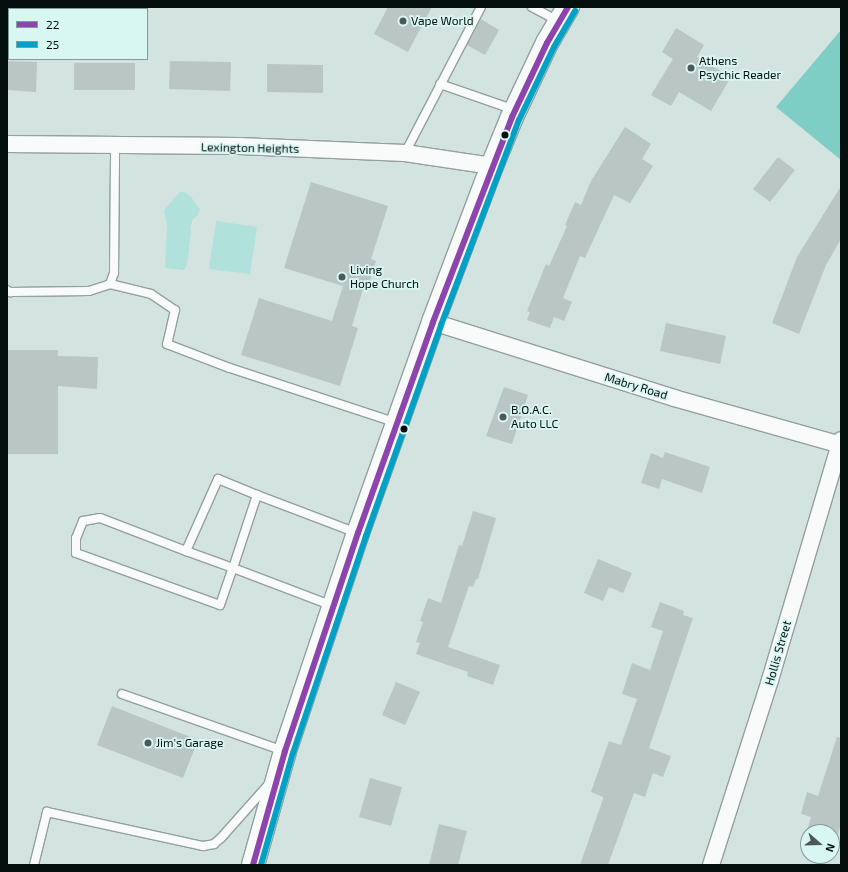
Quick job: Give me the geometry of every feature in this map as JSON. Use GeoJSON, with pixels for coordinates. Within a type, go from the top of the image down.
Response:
{"type":"FeatureCollection","features":[{"type":"Feature","properties":{"kind":"highway"},"geometry":{"type":"LineString","coordinates":[[253,865],[285,751],[333,606],[433,322],[492,166],[515,110],[547,43],[563,14]]}},
{"type":"Feature","properties":{"kind":"street","name":"Lexington Heights"},"geometry":{"type":"LineString","coordinates":[[7,144],[233,146],[405,153],[492,166]]}},
{"type":"Feature","properties":{"kind":"street","name":"Mabry Road"},"geometry":{"type":"LineString","coordinates":[[433,322],[674,398],[840,443]]}},
{"type":"Feature","properties":{"kind":"street","name":"Hollis Street"},"geometry":{"type":"LineString","coordinates":[[711,865],[770,680],[840,443]]}},
{"type":"Feature","properties":{"kind":"lane"},"geometry":{"type":"LineString","coordinates":[[405,153],[481,7]]}},
{"type":"Feature","properties":{"kind":"lane"},"geometry":{"type":"LineString","coordinates":[[532,7],[563,14]]}},
{"type":"Feature","properties":{"kind":"lane"},"geometry":{"type":"LineString","coordinates":[[440,84],[515,110]]}},
{"type":"Feature","properties":{"kind":"lane"},"geometry":{"type":"LineString","coordinates":[[110,284],[114,273],[115,146]]}},
{"type":"Feature","properties":{"kind":"lane"},"geometry":{"type":"LineString","coordinates":[[7,290],[10,292],[88,291],[110,284],[151,294],[175,310],[167,344],[230,368],[397,423]]}},
{"type":"Feature","properties":{"kind":"lane"},"geometry":{"type":"LineString","coordinates":[[186,551],[218,479],[358,533]]}},
{"type":"Feature","properties":{"kind":"lane"},"geometry":{"type":"LineString","coordinates":[[257,495],[233,568],[220,605],[76,554],[76,538],[83,521],[100,518],[186,551],[233,568],[333,606]]}},
{"type":"Feature","properties":{"kind":"lane"},"geometry":{"type":"LineString","coordinates":[[122,694],[285,751]]}},
{"type":"Feature","properties":{"kind":"lane"},"geometry":{"type":"LineString","coordinates":[[34,865],[47,812],[203,846],[214,844],[221,838],[278,774]]}},
{"type":"Feature","properties":{"kind":"shaded area"},"geometry":{"type":"Polygon","coordinates":[[[841,30],[841,160],[776,107],[841,30]]]}},
{"type":"Feature","properties":{"kind":"shaded area"},"geometry":{"type":"Polygon","coordinates":[[[180,192],[184,192],[191,197],[200,209],[198,215],[193,219],[190,227],[191,231],[187,265],[184,270],[165,268],[167,226],[164,210],[180,192]]]}},
{"type":"Feature","properties":{"kind":"shaded area"},"geometry":{"type":"Polygon","coordinates":[[[216,221],[257,227],[250,274],[209,269],[216,221]]]}},
{"type":"Feature","properties":{"kind":"building","name":"Vape World"},"geometry":{"type":"Polygon","coordinates":[[[388,7],[432,7],[408,52],[374,34],[388,7]]]}},
{"type":"Feature","properties":{"kind":"building"},"geometry":{"type":"Polygon","coordinates":[[[481,19],[499,30],[485,55],[467,45],[481,19]]]}},
{"type":"Feature","properties":{"kind":"building","name":"Athens Psychic Reader"},"geometry":{"type":"Polygon","coordinates":[[[676,28],[704,45],[697,57],[731,77],[711,111],[679,92],[671,106],[651,95],[673,59],[662,52],[676,28]]]}},
{"type":"Feature","properties":{"kind":"building"},"geometry":{"type":"Polygon","coordinates":[[[7,61],[37,62],[36,92],[7,90],[7,61]]]}},
{"type":"Feature","properties":{"kind":"building"},"geometry":{"type":"Polygon","coordinates":[[[170,61],[231,62],[230,91],[169,89],[170,61]]]}},
{"type":"Feature","properties":{"kind":"building"},"geometry":{"type":"Polygon","coordinates":[[[74,63],[135,63],[135,90],[74,90],[74,63]]]}},
{"type":"Feature","properties":{"kind":"building"},"geometry":{"type":"Polygon","coordinates":[[[267,64],[323,65],[323,93],[267,92],[267,64]]]}},
{"type":"Feature","properties":{"kind":"building"},"geometry":{"type":"Polygon","coordinates":[[[625,127],[651,144],[642,159],[653,166],[630,203],[614,195],[585,258],[580,256],[563,298],[572,302],[564,321],[554,317],[550,328],[527,320],[530,312],[527,311],[546,264],[549,266],[567,226],[565,225],[575,202],[581,205],[591,181],[625,127]]]}},
{"type":"Feature","properties":{"kind":"building"},"geometry":{"type":"Polygon","coordinates":[[[778,157],[795,170],[770,202],[753,189],[778,157]]]}},
{"type":"Feature","properties":{"kind":"building","name":"Living Hope Church"},"geometry":{"type":"Polygon","coordinates":[[[311,182],[388,206],[371,259],[376,261],[367,291],[363,289],[352,326],[358,328],[340,386],[241,355],[259,298],[332,321],[343,286],[284,268],[311,182]]]}},
{"type":"Feature","properties":{"kind":"building"},"geometry":{"type":"Polygon","coordinates":[[[841,186],[841,239],[826,265],[799,334],[772,323],[797,257],[841,186]]]}},
{"type":"Feature","properties":{"kind":"building"},"geometry":{"type":"Polygon","coordinates":[[[666,323],[726,336],[720,364],[660,351],[666,323]]]}},
{"type":"Feature","properties":{"kind":"building"},"geometry":{"type":"Polygon","coordinates":[[[7,350],[58,350],[58,356],[98,357],[97,389],[58,386],[58,454],[7,454],[7,350]]]}},
{"type":"Feature","properties":{"kind":"building","name":"B.O.A.C. Auto LLC"},"geometry":{"type":"Polygon","coordinates":[[[504,387],[528,395],[512,444],[486,436],[504,387]]]}},
{"type":"Feature","properties":{"kind":"building"},"geometry":{"type":"Polygon","coordinates":[[[665,452],[710,467],[702,493],[662,479],[659,489],[641,483],[651,453],[663,458],[665,452]]]}},
{"type":"Feature","properties":{"kind":"building"},"geometry":{"type":"Polygon","coordinates":[[[473,511],[496,518],[478,579],[476,579],[473,587],[469,586],[448,647],[500,665],[493,685],[467,676],[468,672],[416,654],[420,643],[416,642],[423,622],[420,621],[428,598],[441,603],[459,545],[462,546],[473,511]]]}},
{"type":"Feature","properties":{"kind":"building"},"geometry":{"type":"Polygon","coordinates":[[[598,559],[632,573],[623,593],[609,587],[603,601],[584,593],[598,559]]]}},
{"type":"Feature","properties":{"kind":"building"},"geometry":{"type":"Polygon","coordinates":[[[660,602],[684,611],[683,615],[693,618],[649,748],[671,756],[663,777],[653,773],[645,797],[634,793],[608,865],[580,865],[603,799],[603,797],[591,792],[609,741],[621,745],[637,699],[622,694],[632,663],[650,670],[663,631],[651,627],[660,602]]]}},
{"type":"Feature","properties":{"kind":"building"},"geometry":{"type":"Polygon","coordinates":[[[396,682],[420,692],[405,725],[382,715],[396,682]]]}},
{"type":"Feature","properties":{"kind":"building","name":"Jim's Garage"},"geometry":{"type":"Polygon","coordinates":[[[112,706],[198,740],[183,778],[97,745],[112,706]]]}},
{"type":"Feature","properties":{"kind":"building"},"geometry":{"type":"Polygon","coordinates":[[[837,737],[841,738],[840,827],[840,824],[809,824],[811,817],[801,814],[807,792],[818,796],[837,737]]]}},
{"type":"Feature","properties":{"kind":"building"},"geometry":{"type":"Polygon","coordinates":[[[370,778],[402,787],[391,826],[359,817],[370,778]]]}},
{"type":"Feature","properties":{"kind":"building"},"geometry":{"type":"Polygon","coordinates":[[[439,824],[467,831],[458,865],[429,865],[439,824]]]}},
{"type":"Feature","properties":{"kind":"transit line","name":"22"},"geometry":{"type":"LineString","coordinates":[[253,865],[285,751],[358,533],[433,322],[512,117],[547,43],[568,7]]}},
{"type":"Feature","properties":{"kind":"transit line","name":"25"},"geometry":{"type":"LineString","coordinates":[[261,865],[293,753],[366,536],[441,325],[519,120],[554,47],[575,11]]}},
{"type":"Feature","properties":{"kind":"place","name":"Vape World"},"geometry":{"type":"Point","coordinates":[403,21]}},
{"type":"Feature","properties":{"kind":"place","name":"Athens Psychic Reader"},"geometry":{"type":"Point","coordinates":[691,68]}},
{"type":"Feature","properties":{"kind":"place","name":"Living Hope Church"},"geometry":{"type":"Point","coordinates":[342,277]}},
{"type":"Feature","properties":{"kind":"place","name":"B.O.A.C. Auto LLC"},"geometry":{"type":"Point","coordinates":[503,417]}},
{"type":"Feature","properties":{"kind":"place","name":"Jim's Garage"},"geometry":{"type":"Point","coordinates":[148,743]}}]}
